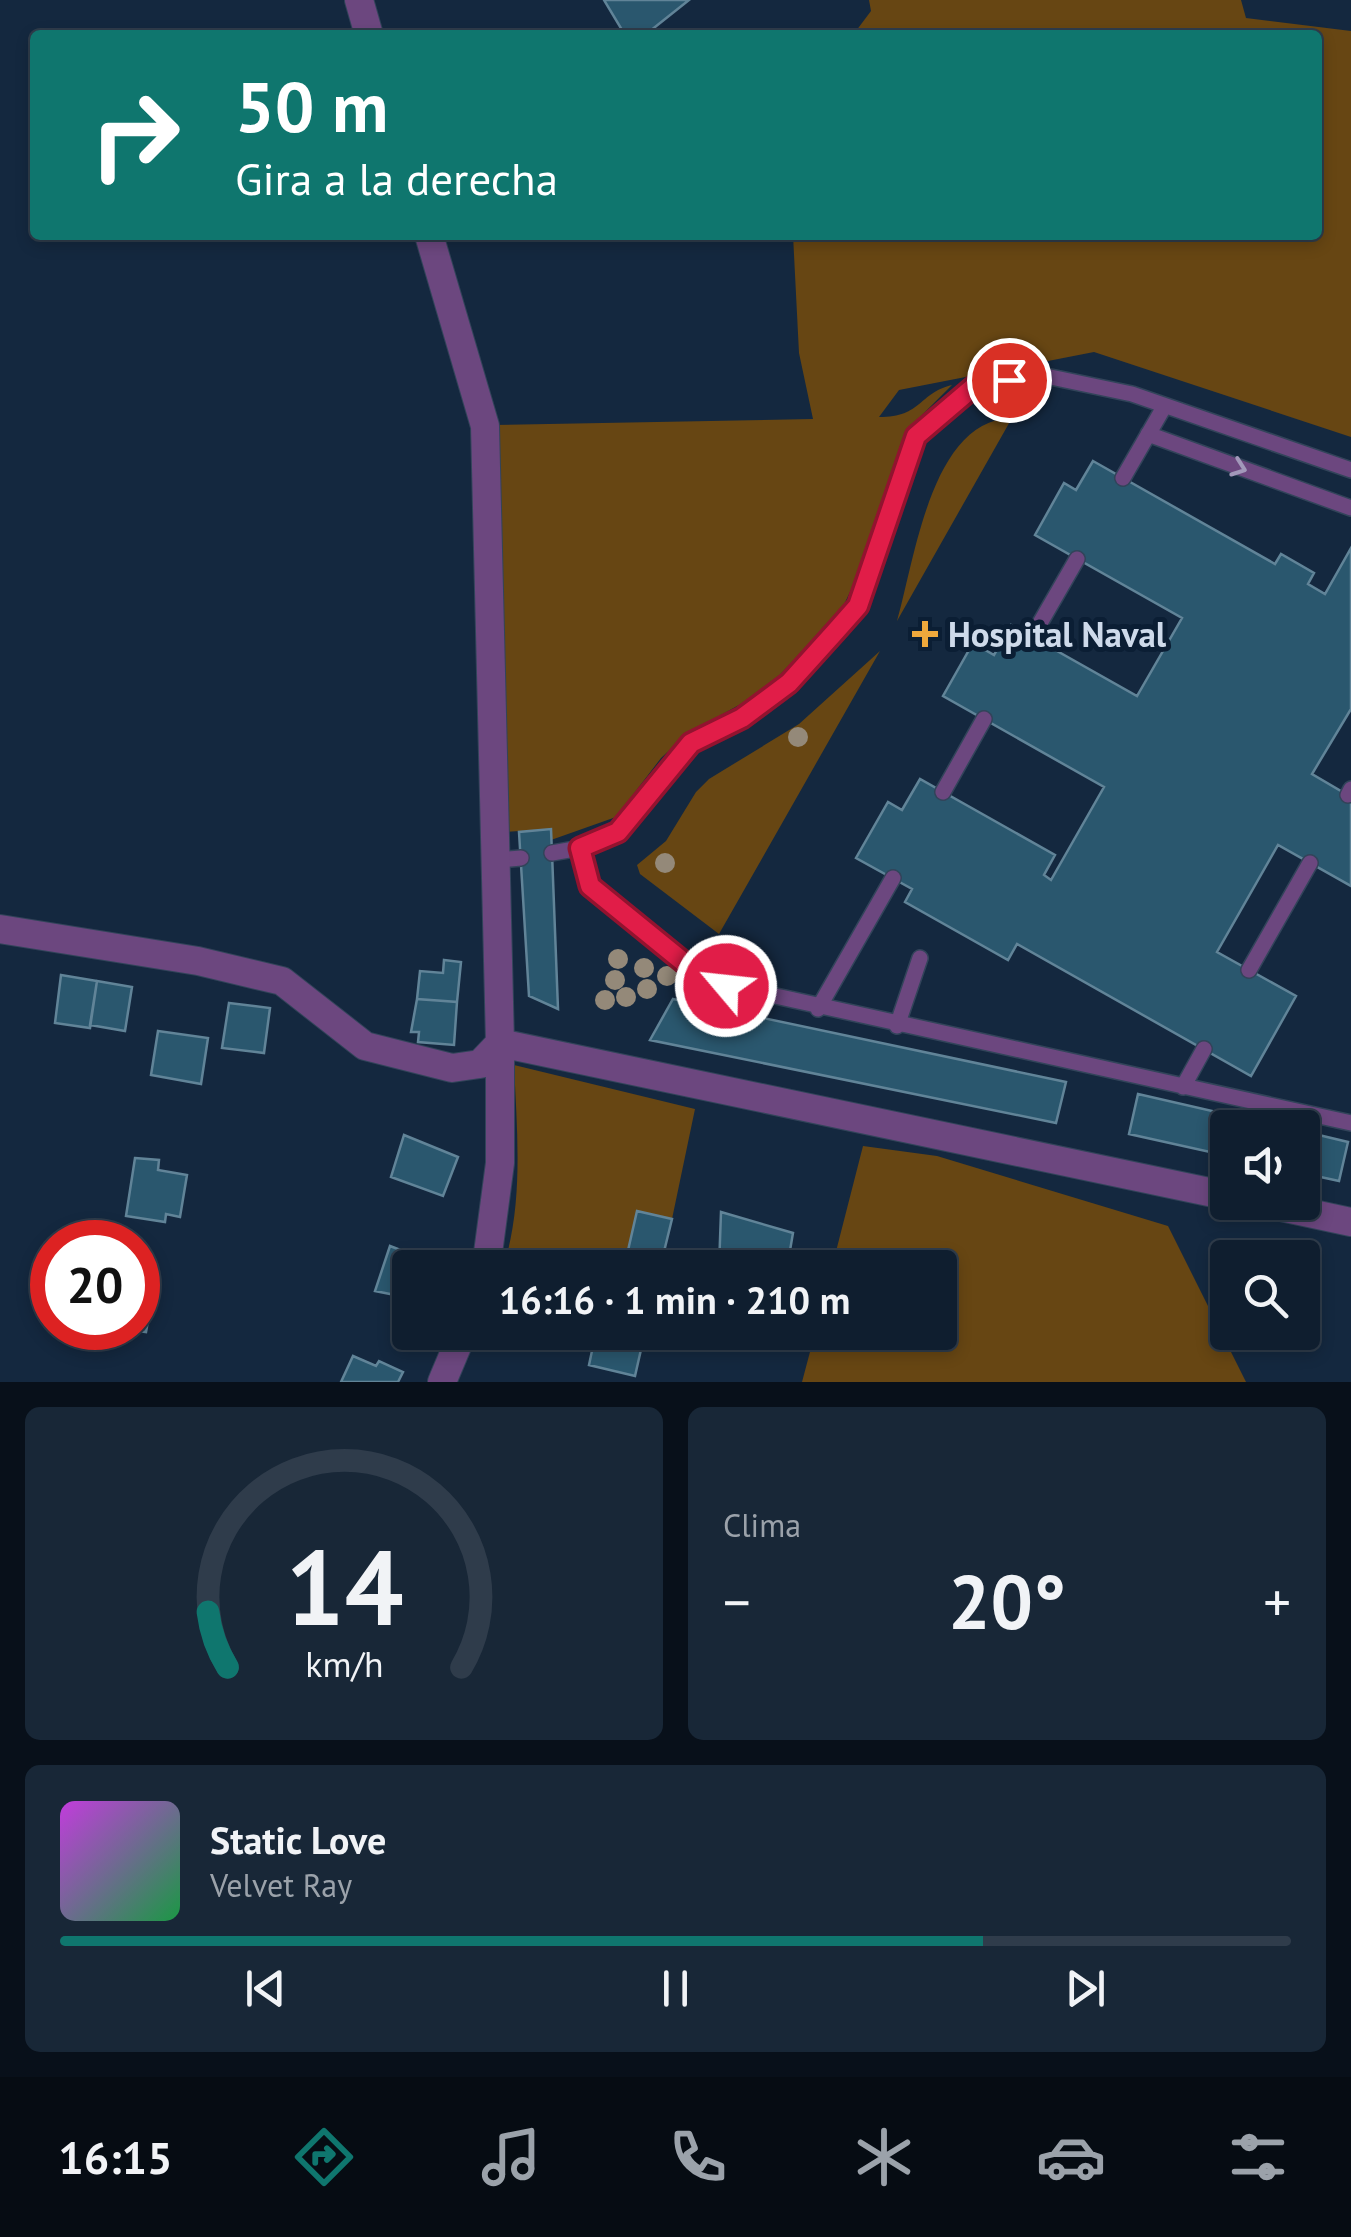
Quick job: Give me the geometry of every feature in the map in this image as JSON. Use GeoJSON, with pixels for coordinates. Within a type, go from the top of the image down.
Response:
{"type":"FeatureCollection","features":[{"type":"Feature","properties":{"kind":"street"},"geometry":{"type":"LineString","coordinates":[[359,0],[368,30]]}},
{"type":"Feature","properties":{"kind":"street"},"geometry":{"type":"LineString","coordinates":[[429,240],[485,426],[509,859],[500,1043],[500,1163],[488,1250]]}},
{"type":"Feature","properties":{"kind":"street"},"geometry":{"type":"LineString","coordinates":[[0,929],[198,961],[282,982],[365,1046],[452,1068],[480,1064],[500,1043]]}},
{"type":"Feature","properties":{"kind":"street"},"geometry":{"type":"LineString","coordinates":[[500,1043],[1210,1192]]}},
{"type":"Feature","properties":{"kind":"street"},"geometry":{"type":"LineString","coordinates":[[1320,1215],[1351,1222]]}},
{"type":"Feature","properties":{"kind":"street"},"geometry":{"type":"LineString","coordinates":[[442,1382],[455,1350]]}},
{"type":"Feature","properties":{"kind":"lane"},"geometry":{"type":"LineString","coordinates":[[552,853],[580,848],[618,832],[691,743],[742,718],[789,683],[858,606],[916,436],[977,384],[1041,375],[1132,394],[1351,470]]}},
{"type":"Feature","properties":{"kind":"lane"},"geometry":{"type":"LineString","coordinates":[[1123,478],[1164,406]]}},
{"type":"Feature","properties":{"kind":"lane"},"geometry":{"type":"LineString","coordinates":[[1148,434],[1351,508]]}},
{"type":"Feature","properties":{"kind":"lane"},"geometry":{"type":"LineString","coordinates":[[1032,636],[1076,559]]}},
{"type":"Feature","properties":{"kind":"lane"},"geometry":{"type":"LineString","coordinates":[[943,792],[984,719]]}},
{"type":"Feature","properties":{"kind":"lane"},"geometry":{"type":"LineString","coordinates":[[580,848],[590,886],[692,969],[726,986],[1351,1123]]}},
{"type":"Feature","properties":{"kind":"lane"},"geometry":{"type":"LineString","coordinates":[[1249,970],[1310,863]]}},
{"type":"Feature","properties":{"kind":"lane"},"geometry":{"type":"LineString","coordinates":[[818,1009],[893,878]]}},
{"type":"Feature","properties":{"kind":"lane"},"geometry":{"type":"LineString","coordinates":[[897,1026],[920,958]]}},
{"type":"Feature","properties":{"kind":"lane"},"geometry":{"type":"LineString","coordinates":[[1183,1087],[1204,1050]]}},
{"type":"Feature","properties":{"kind":"shaded area"},"geometry":{"type":"Polygon","coordinates":[[[869,0],[1241,0],[1246,18],[1351,31],[1351,437],[1094,352],[899,390],[879,417],[904,413],[932,393],[952,385],[909,428],[900,446],[860,571],[840,613],[764,691],[687,734],[661,758],[616,817],[551,840],[550,829],[506,832],[492,425],[813,419],[799,353],[793,240],[1322,240],[1322,30],[857,30],[871,11],[869,0]]]}},
{"type":"Feature","properties":{"kind":"shaded area"},"geometry":{"type":"Polygon","coordinates":[[[1012,418],[897,621],[920,530],[945,467],[962,442],[985,425],[1012,418]]]}},
{"type":"Feature","properties":{"kind":"shaded area"},"geometry":{"type":"Polygon","coordinates":[[[880,651],[719,934],[640,874],[637,865],[666,841],[696,792],[709,779],[799,724],[880,651]]]}},
{"type":"Feature","properties":{"kind":"shaded area"},"geometry":{"type":"Polygon","coordinates":[[[514,1065],[695,1109],[672,1219],[637,1211],[628,1250],[508,1250],[514,1218],[514,1065]]]}},
{"type":"Feature","properties":{"kind":"shaded area"},"geometry":{"type":"Polygon","coordinates":[[[863,1146],[937,1156],[1168,1226],[1210,1310],[1210,1350],[1230,1350],[1246,1382],[802,1382],[810,1350],[957,1350],[957,1250],[836,1250],[863,1146]]]}},
{"type":"Feature","properties":{"kind":"building"},"geometry":{"type":"Polygon","coordinates":[[[604,0],[689,0],[651,30],[622,30],[604,0]]]}},
{"type":"Feature","properties":{"kind":"building"},"geometry":{"type":"Polygon","coordinates":[[[1093,461],[1275,564],[1281,554],[1314,573],[1308,584],[1325,594],[1351,548],[1351,709],[1312,774],[1351,797],[1351,886],[1278,845],[1217,952],[1296,996],[1251,1076],[1017,944],[1008,960],[905,902],[912,889],[856,858],[888,802],[902,810],[920,779],[1055,855],[1044,875],[1051,880],[1104,787],[943,696],[973,643],[994,655],[1011,625],[1137,696],[1182,618],[1035,535],[1064,483],[1076,490],[1093,461]]]}},
{"type":"Feature","properties":{"kind":"building"},"geometry":{"type":"Polygon","coordinates":[[[551,829],[558,1009],[529,996],[519,832],[551,829]]]}},
{"type":"Feature","properties":{"kind":"building"},"geometry":{"type":"Polygon","coordinates":[[[444,960],[461,962],[457,1002],[417,999],[420,971],[443,973],[444,960]]]}},
{"type":"Feature","properties":{"kind":"building"},"geometry":{"type":"Polygon","coordinates":[[[61,975],[97,981],[90,1028],[55,1023],[61,975]]]}},
{"type":"Feature","properties":{"kind":"building"},"geometry":{"type":"Polygon","coordinates":[[[97,981],[132,987],[125,1031],[90,1025],[97,981]]]}},
{"type":"Feature","properties":{"kind":"building"},"geometry":{"type":"Polygon","coordinates":[[[417,999],[457,1002],[454,1045],[418,1042],[419,1032],[411,1032],[417,999]]]}},
{"type":"Feature","properties":{"kind":"building"},"geometry":{"type":"Polygon","coordinates":[[[673,999],[1066,1082],[1056,1123],[650,1040],[673,999]]]}},
{"type":"Feature","properties":{"kind":"building"},"geometry":{"type":"Polygon","coordinates":[[[229,1003],[270,1008],[264,1053],[222,1048],[229,1003]]]}},
{"type":"Feature","properties":{"kind":"building"},"geometry":{"type":"Polygon","coordinates":[[[158,1031],[208,1038],[201,1084],[151,1075],[158,1031]]]}},
{"type":"Feature","properties":{"kind":"building"},"geometry":{"type":"Polygon","coordinates":[[[1138,1094],[1210,1111],[1210,1152],[1129,1134],[1138,1094]]]}},
{"type":"Feature","properties":{"kind":"building"},"geometry":{"type":"Polygon","coordinates":[[[404,1135],[458,1157],[443,1196],[391,1177],[404,1135]]]}},
{"type":"Feature","properties":{"kind":"building"},"geometry":{"type":"Polygon","coordinates":[[[1320,1135],[1348,1142],[1339,1181],[1320,1177],[1320,1135]]]}},
{"type":"Feature","properties":{"kind":"building"},"geometry":{"type":"Polygon","coordinates":[[[135,1158],[159,1160],[158,1170],[187,1175],[180,1217],[166,1214],[165,1222],[126,1216],[135,1158]]]}},
{"type":"Feature","properties":{"kind":"building"},"geometry":{"type":"Polygon","coordinates":[[[637,1211],[672,1219],[664,1250],[628,1250],[637,1211]]]}},
{"type":"Feature","properties":{"kind":"building"},"geometry":{"type":"Polygon","coordinates":[[[721,1212],[793,1233],[790,1250],[720,1250],[721,1212]]]}},
{"type":"Feature","properties":{"kind":"building"},"geometry":{"type":"Polygon","coordinates":[[[390,1246],[400,1250],[392,1250],[392,1294],[375,1291],[390,1246]]]}},
{"type":"Feature","properties":{"kind":"building"},"geometry":{"type":"Polygon","coordinates":[[[592,1350],[641,1350],[635,1376],[589,1365],[592,1350]]]}},
{"type":"Feature","properties":{"kind":"building"},"geometry":{"type":"Polygon","coordinates":[[[353,1356],[376,1366],[379,1361],[403,1372],[398,1382],[341,1382],[353,1356]]]}},
{"type":"Feature","properties":{"kind":"place","name":"Hospital Naval"},"geometry":{"type":"Point","coordinates":[925,634]}},
{"type":"Feature","properties":{"kind":"route"},"geometry":{"type":"LineString","coordinates":[[726,986],[692,969],[590,886],[580,848],[618,832],[691,743],[742,718],[789,683],[858,606],[916,436],[977,384],[1009,380]]}}]}
